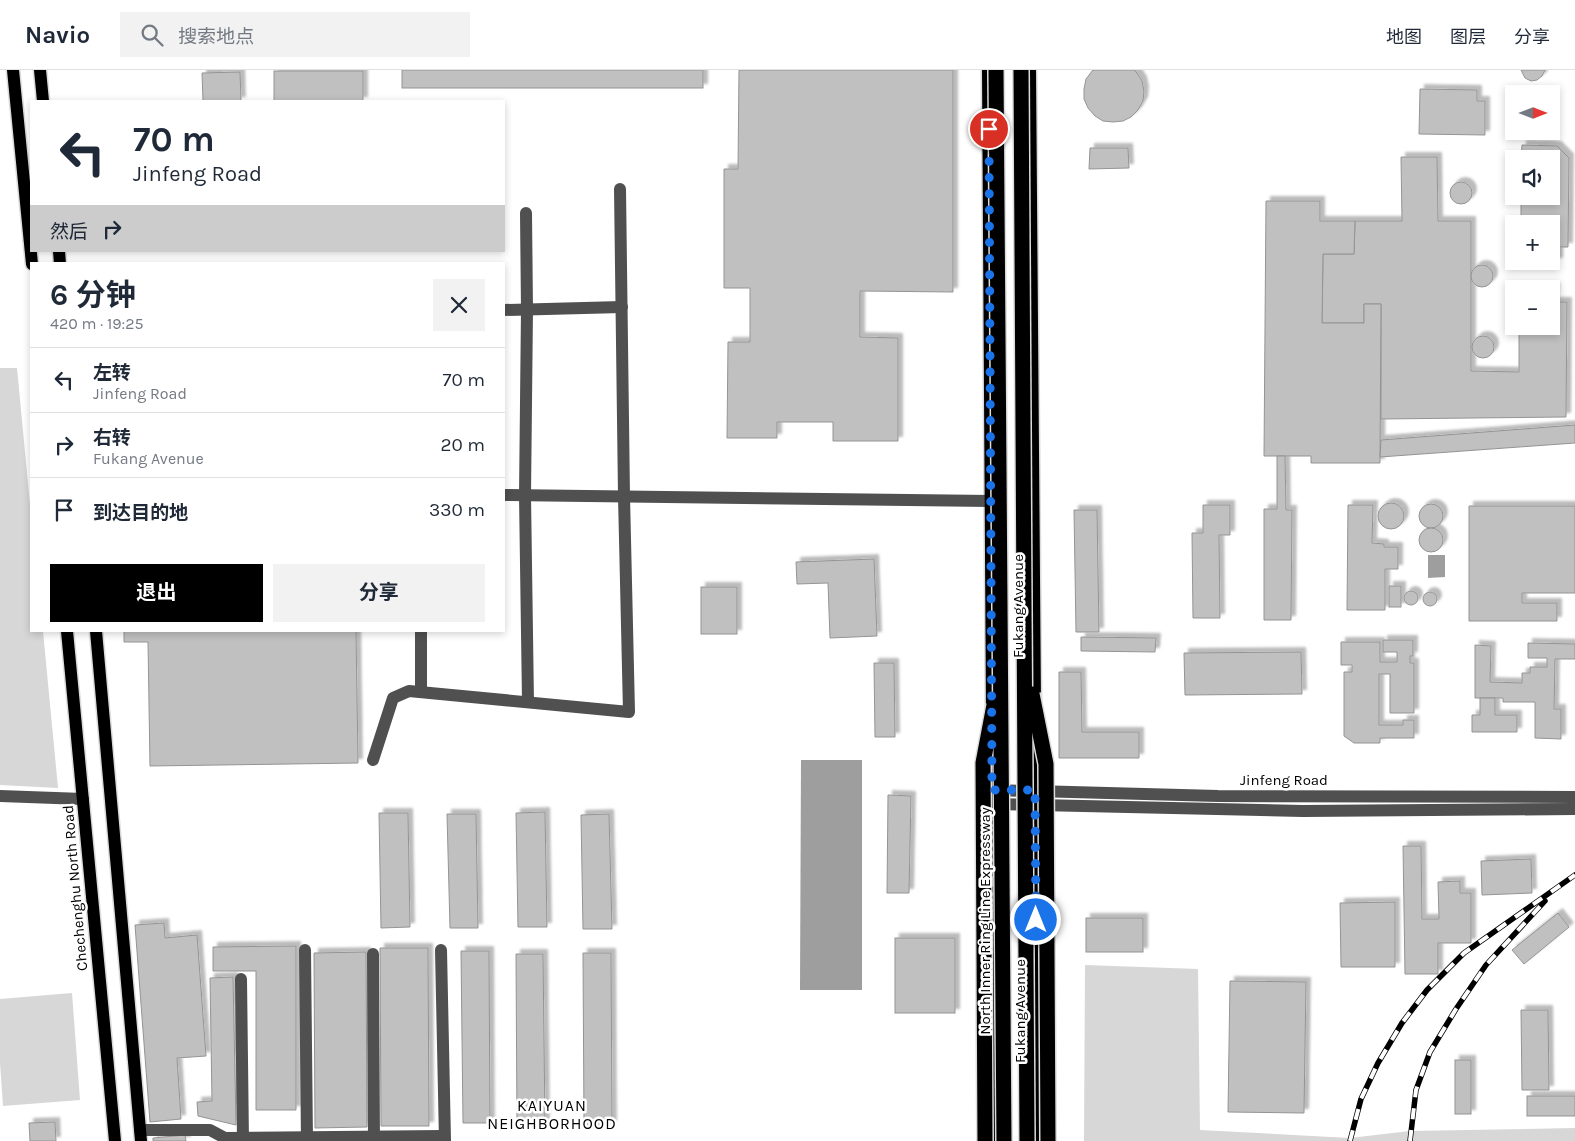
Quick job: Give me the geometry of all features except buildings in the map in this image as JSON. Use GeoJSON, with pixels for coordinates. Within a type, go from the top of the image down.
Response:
{"type":"FeatureCollection","features":[{"type":"Feature","properties":{"kind":"highway","name":"North Inner Ring Line Expressway"},"geometry":{"type":"LineString","coordinates":[[996,70],[1004,1141]]}},
{"type":"Feature","properties":{"kind":"highway"},"geometry":{"type":"LineString","coordinates":[[1022,70],[1027,1141]]}},
{"type":"Feature","properties":{"kind":"highway"},"geometry":{"type":"LineString","coordinates":[[985,1141],[983,764],[996,698],[1000,574]]}},
{"type":"Feature","properties":{"kind":"highway"},"geometry":{"type":"LineString","coordinates":[[1024,575],[1032,698],[1046,764],[1048,1141]]}},
{"type":"Feature","properties":{"kind":"main road"},"geometry":{"type":"LineString","coordinates":[[13,70],[30,244]]}},
{"type":"Feature","properties":{"kind":"main road"},"geometry":{"type":"LineString","coordinates":[[40,70],[43,100]]}},
{"type":"Feature","properties":{"kind":"main road","name":"Fukang Avenue"},"geometry":{"type":"LineString","coordinates":[[988,70],[994,1141]]}},
{"type":"Feature","properties":{"kind":"main road","name":"Fukang Avenue"},"geometry":{"type":"LineString","coordinates":[[1030,70],[1036,1141]]}},
{"type":"Feature","properties":{"kind":"main road","name":"Chechenghu North Road"},"geometry":{"type":"LineString","coordinates":[[67,632],[115,1141]]}},
{"type":"Feature","properties":{"kind":"main road"},"geometry":{"type":"LineString","coordinates":[[96,632],[140,1136]]}},
{"type":"Feature","properties":{"kind":"street"},"geometry":{"type":"LineString","coordinates":[[372,760],[394,698],[409,691],[629,712],[620,189]]}},
{"type":"Feature","properties":{"kind":"street"},"geometry":{"type":"LineString","coordinates":[[526,212],[525,495],[528,702]]}},
{"type":"Feature","properties":{"kind":"street"},"geometry":{"type":"LineString","coordinates":[[505,310],[622,307]]}},
{"type":"Feature","properties":{"kind":"street"},"geometry":{"type":"LineString","coordinates":[[505,494],[991,501]]}},
{"type":"Feature","properties":{"kind":"street"},"geometry":{"type":"LineString","coordinates":[[421,632],[421,692]]}},
{"type":"Feature","properties":{"kind":"street","name":"Jinfeng Road"},"geometry":{"type":"LineString","coordinates":[[992,790],[1218,796],[1575,797]]}},
{"type":"Feature","properties":{"kind":"street"},"geometry":{"type":"LineString","coordinates":[[0,796],[83,799]]}},
{"type":"Feature","properties":{"kind":"street","name":"Jinfeng Road"},"geometry":{"type":"LineString","coordinates":[[992,804],[1303,811],[1575,809]]}},
{"type":"Feature","properties":{"kind":"street"},"geometry":{"type":"LineString","coordinates":[[305,950],[307,1139]]}},
{"type":"Feature","properties":{"kind":"street"},"geometry":{"type":"LineString","coordinates":[[140,1136],[210,1130],[224,1138],[243,1139],[444,1139],[441,950]]}},
{"type":"Feature","properties":{"kind":"street"},"geometry":{"type":"LineString","coordinates":[[373,954],[374,1139]]}},
{"type":"Feature","properties":{"kind":"street"},"geometry":{"type":"LineString","coordinates":[[241,979],[243,1139]]}},
{"type":"Feature","properties":{"kind":"shaded area"},"geometry":{"type":"Polygon","coordinates":[[[0,368],[17,368],[30,504],[30,632],[43,632],[58,788],[0,785],[0,368]]]}},
{"type":"Feature","properties":{"kind":"shaded area"},"geometry":{"type":"Polygon","coordinates":[[[1428,555],[1445,555],[1445,577],[1428,578],[1428,555]]]}},
{"type":"Feature","properties":{"kind":"shaded area"},"geometry":{"type":"Polygon","coordinates":[[[801,760],[862,760],[862,990],[800,990],[801,760]]]}},
{"type":"Feature","properties":{"kind":"shaded area"},"geometry":{"type":"Polygon","coordinates":[[[1085,965],[1198,969],[1200,1130],[1350,1138],[1410,1131],[1575,1128],[1575,1141],[1084,1141],[1085,965]]]}},
{"type":"Feature","properties":{"kind":"shaded area"},"geometry":{"type":"Polygon","coordinates":[[[72,993],[80,1100],[3,1106],[0,1063],[0,999],[72,993]]]}},
{"type":"Feature","properties":{"kind":"railway"},"geometry":{"type":"LineString","coordinates":[[1350,1141],[1361,1099],[1378,1063],[1402,1023],[1427,990],[1464,953],[1575,875]]}},
{"type":"Feature","properties":{"kind":"railway"},"geometry":{"type":"LineString","coordinates":[[1410,1141],[1416,1090],[1430,1052],[1486,965],[1545,901]]}},
{"type":"Feature","properties":{"kind":"district","name":"KAIYUAN NEIGHBORHOOD"},"geometry":{"type":"Point","coordinates":[552,1114]}},
{"type":"Feature","properties":{"kind":"route"},"geometry":{"type":"LineString","coordinates":[[989,129],[992,790],[1035,790],[1036,920]]}}]}
